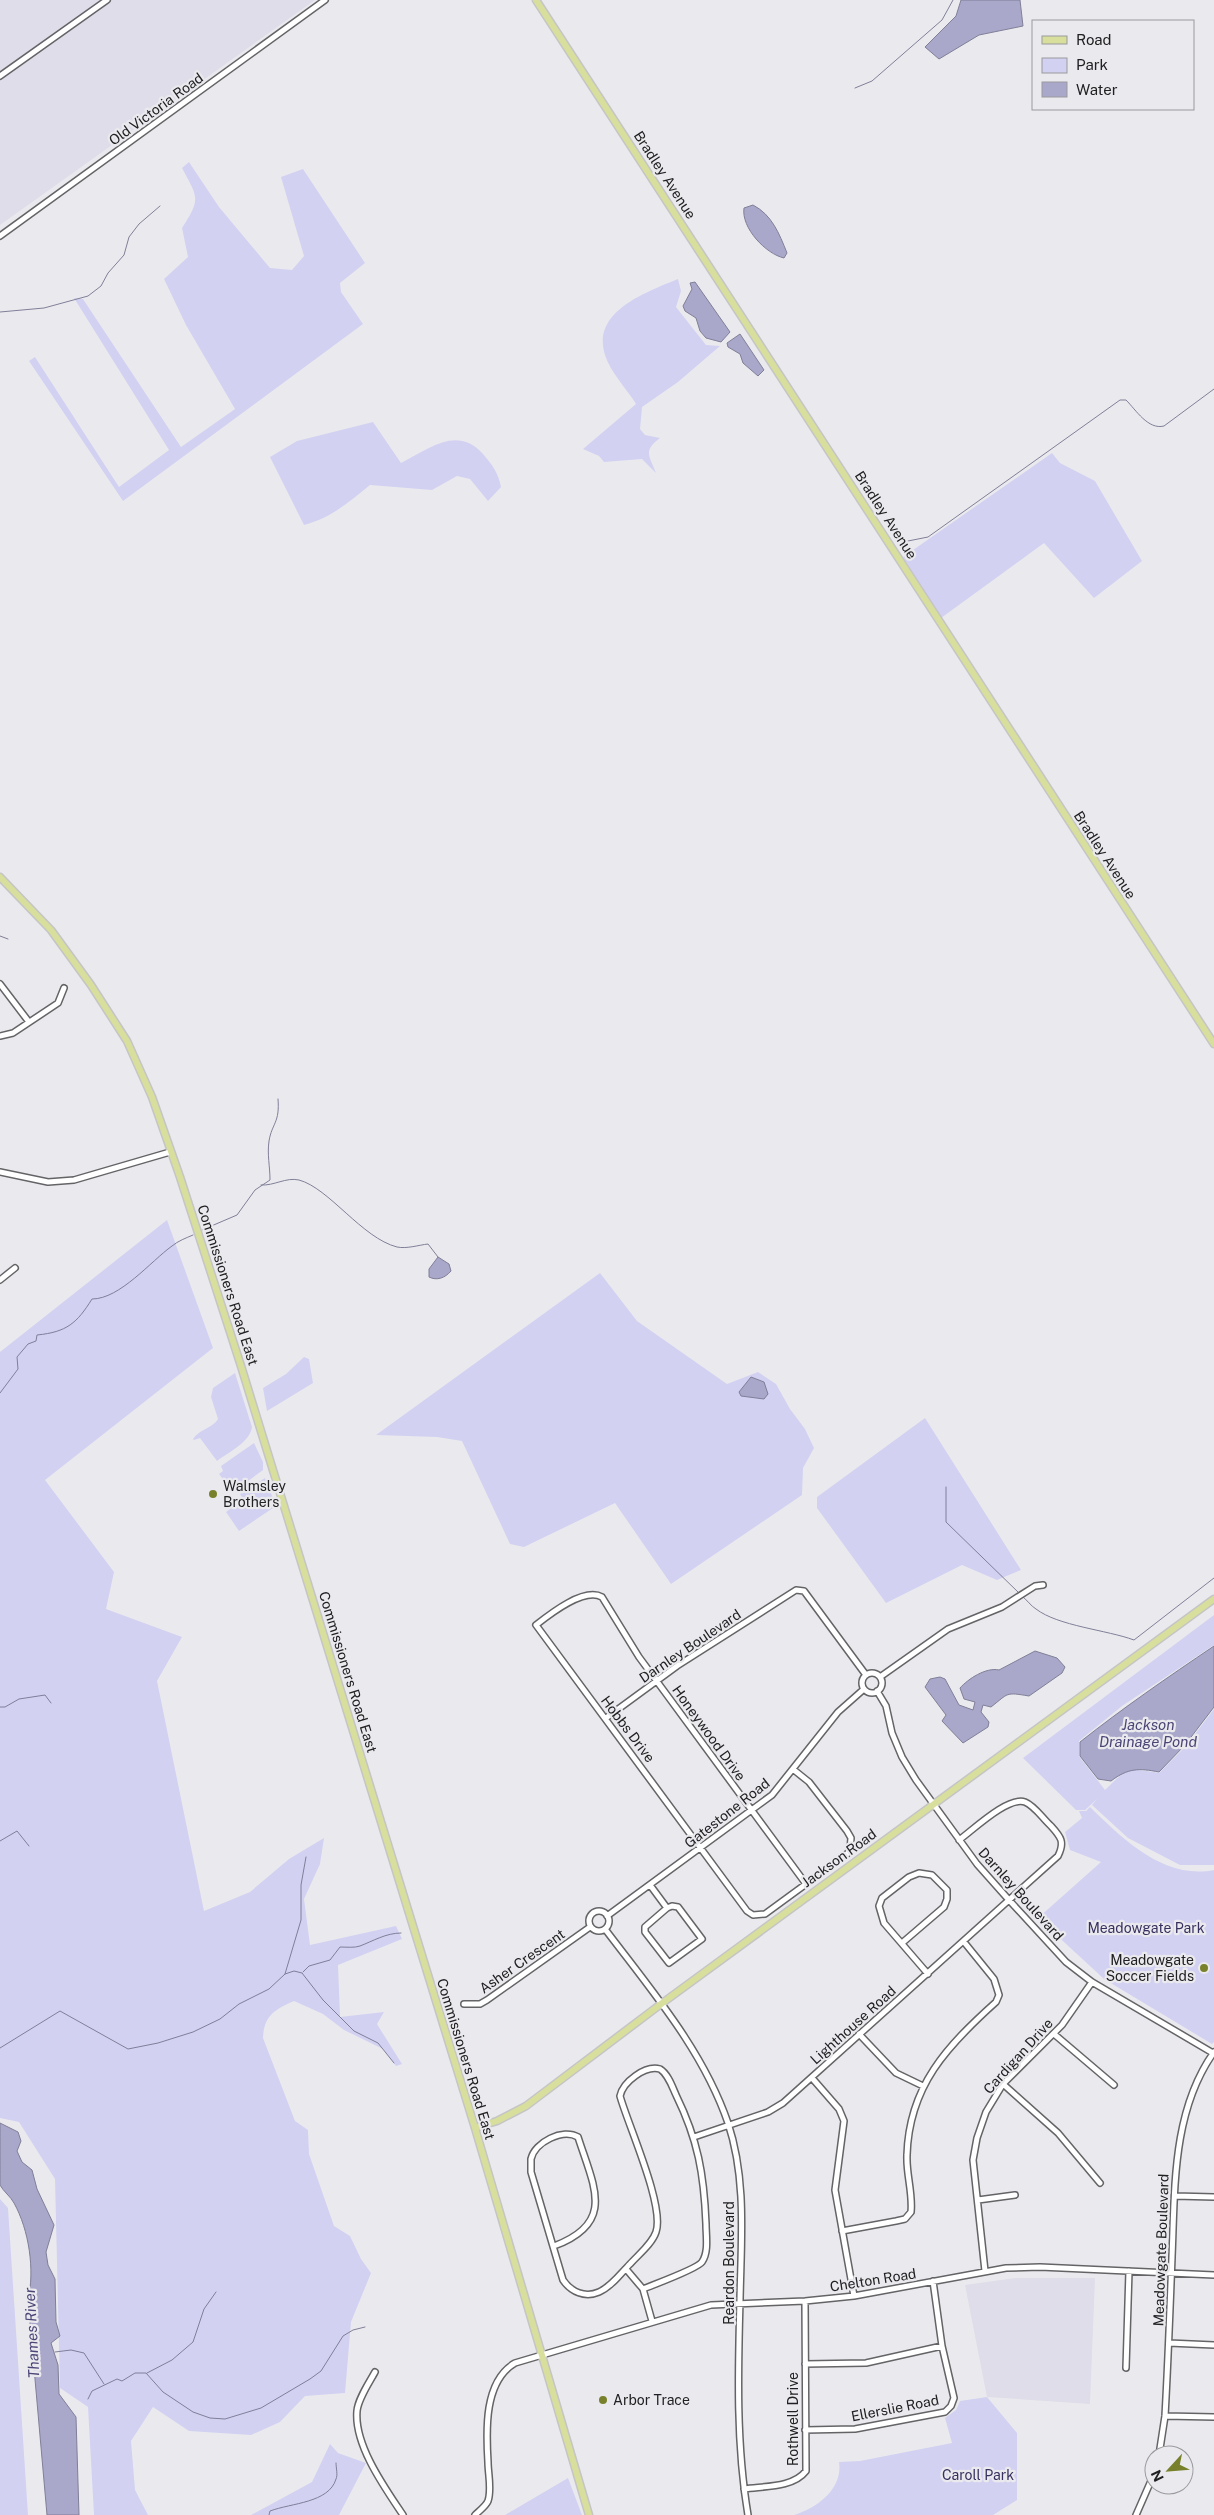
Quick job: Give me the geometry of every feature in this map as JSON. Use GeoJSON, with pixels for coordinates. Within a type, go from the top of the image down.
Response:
{"type":"FeatureCollection","features":[{"type":"Feature","properties":{"kind":"main road","name":"Bradley Avenue"},"geometry":{"type":"LineString","coordinates":[[536,0],[1214,1044]]}},
{"type":"Feature","properties":{"kind":"main road","name":"Commissioners Road East"},"geometry":{"type":"LineString","coordinates":[[0,877],[51,930],[91,984],[127,1041],[152,1097],[241,1366],[474,2128],[589,2515]]}},
{"type":"Feature","properties":{"kind":"main road","name":"Jackson Road"},"geometry":{"type":"LineString","coordinates":[[474,2128],[497,2121],[526,2106],[661,2004],[1214,1599]]}},
{"type":"Feature","properties":{"kind":"street"},"geometry":{"type":"LineString","coordinates":[[0,76],[107,0]]}},
{"type":"Feature","properties":{"kind":"street","name":"Old Victoria Road"},"geometry":{"type":"LineString","coordinates":[[0,236],[325,0]]}},
{"type":"Feature","properties":{"kind":"street"},"geometry":{"type":"LineString","coordinates":[[0,984],[29,1022]]}},
{"type":"Feature","properties":{"kind":"street"},"geometry":{"type":"LineString","coordinates":[[0,1036],[13,1033],[58,1002],[64,988]]}},
{"type":"Feature","properties":{"kind":"street"},"geometry":{"type":"LineString","coordinates":[[0,1172],[48,1182],[74,1180],[170,1152]]}},
{"type":"Feature","properties":{"kind":"street"},"geometry":{"type":"LineString","coordinates":[[0,1280],[15,1268]]}},
{"type":"Feature","properties":{"kind":"street"},"geometry":{"type":"LineString","coordinates":[[880,1677],[948,1629],[1002,1608],[1035,1586],[1043,1585]]}},
{"type":"Feature","properties":{"kind":"street","name":"Darnley Boulevard"},"geometry":{"type":"LineString","coordinates":[[606,1718],[656,1681],[796,1590],[804,1591],[866,1674]]}},
{"type":"Feature","properties":{"kind":"street","name":"Honeywood Drive"},"geometry":{"type":"LineString","coordinates":[[536,1625],[558,1608],[590,1594],[597,1594],[607,1601],[656,1681],[806,1884]]}},
{"type":"Feature","properties":{"kind":"street","name":"Hobbs Drive"},"geometry":{"type":"LineString","coordinates":[[536,1625],[702,1847],[747,1911],[753,1915],[765,1914],[806,1884]]}},
{"type":"Feature","properties":{"kind":"street"},"geometry":{"type":"LineString","coordinates":[[872,1672],[880,1677],[881,1686],[877,1691],[869,1692],[864,1689],[862,1680],[866,1674],[872,1672]]}},
{"type":"Feature","properties":{"kind":"street","name":"Gatestone Road"},"geometry":{"type":"LineString","coordinates":[[607,1916],[772,1795],[794,1770],[838,1712],[864,1689]]}},
{"type":"Feature","properties":{"kind":"street","name":"Darnley Boulevard"},"geometry":{"type":"LineString","coordinates":[[877,1691],[886,1706],[892,1733],[902,1757],[959,1840],[1009,1900],[1066,1962],[1092,1982],[1213,2052]]}},
{"type":"Feature","properties":{"kind":"street"},"geometry":{"type":"LineString","coordinates":[[794,1770],[809,1782],[847,1832],[852,1843],[847,1854],[806,1884]]}},
{"type":"Feature","properties":{"kind":"street","name":"Lighthouse Road"},"geometry":{"type":"LineString","coordinates":[[694,2137],[768,2112],[783,2103],[1058,1856],[1063,1846],[1061,1837],[1031,1806],[1023,1801],[1009,1803],[959,1840]]}},
{"type":"Feature","properties":{"kind":"street"},"geometry":{"type":"LineString","coordinates":[[902,1943],[944,1907],[947,1899],[947,1890],[932,1875],[919,1873],[909,1877],[882,1898],[879,1906],[884,1923],[928,1974]]}},
{"type":"Feature","properties":{"kind":"street"},"geometry":{"type":"LineString","coordinates":[[650,1885],[667,1908]]}},
{"type":"Feature","properties":{"kind":"street"},"geometry":{"type":"LineString","coordinates":[[672,1906],[678,1907],[702,1939],[669,1964],[645,1932],[645,1927],[667,1908],[672,1906]]}},
{"type":"Feature","properties":{"kind":"street"},"geometry":{"type":"LineString","coordinates":[[600,1911],[607,1916],[609,1922],[605,1929],[597,1931],[590,1927],[589,1918],[592,1913],[600,1911]]}},
{"type":"Feature","properties":{"kind":"street","name":"Asher Crescent"},"geometry":{"type":"LineString","coordinates":[[464,2004],[480,2004],[487,2000],[590,1927]]}},
{"type":"Feature","properties":{"kind":"street","name":"Reardon Boulevard"},"geometry":{"type":"LineString","coordinates":[[605,1929],[686,2038],[704,2070],[728,2124],[737,2164],[742,2211],[738,2435],[748,2515]]}},
{"type":"Feature","properties":{"kind":"street"},"geometry":{"type":"LineString","coordinates":[[842,2231],[896,2222],[905,2219],[911,2212],[907,2156],[909,2132],[923,2086],[950,2046],[996,2002],[999,1995],[994,1979],[964,1942]]}},
{"type":"Feature","properties":{"kind":"street","name":"Cardigan Drive"},"geometry":{"type":"LineString","coordinates":[[985,2271],[973,2160],[977,2138],[992,2098],[1003,2084],[1054,2034],[1092,1982]]}},
{"type":"Feature","properties":{"kind":"street"},"geometry":{"type":"LineString","coordinates":[[859,2034],[896,2074],[923,2086]]}},
{"type":"Feature","properties":{"kind":"street"},"geometry":{"type":"LineString","coordinates":[[1054,2034],[1114,2085]]}},
{"type":"Feature","properties":{"kind":"street","name":"Meadowgate Boulevard"},"geometry":{"type":"LineString","coordinates":[[1161,2445],[1165,2416],[1169,2343],[1175,2173],[1182,2126],[1200,2078],[1213,2052]]}},
{"type":"Feature","properties":{"kind":"street"},"geometry":{"type":"LineString","coordinates":[[554,2246],[572,2239],[584,2231],[593,2217],[596,2200],[578,2137],[568,2132],[560,2133],[538,2149],[532,2158],[531,2172],[563,2280],[567,2286],[579,2293],[600,2292],[626,2269],[650,2243],[656,2233],[658,2216],[636,2137],[622,2104],[621,2090],[649,2068],[663,2071],[690,2124],[694,2137],[704,2181],[706,2244],[702,2262],[696,2268],[643,2289]]}},
{"type":"Feature","properties":{"kind":"street"},"geometry":{"type":"LineString","coordinates":[[812,2078],[839,2109],[844,2121],[835,2190],[854,2296]]}},
{"type":"Feature","properties":{"kind":"street"},"geometry":{"type":"LineString","coordinates":[[1003,2084],[1058,2133],[1100,2183]]}},
{"type":"Feature","properties":{"kind":"street"},"geometry":{"type":"LineString","coordinates":[[978,2200],[1016,2195]]}},
{"type":"Feature","properties":{"kind":"street"},"geometry":{"type":"LineString","coordinates":[[1175,2196],[1214,2197]]}},
{"type":"Feature","properties":{"kind":"street","name":"Chelton Road"},"geometry":{"type":"LineString","coordinates":[[475,2515],[488,2502],[489,2482],[486,2431],[493,2391],[502,2370],[514,2363],[711,2305],[805,2301],[854,2296],[985,2271],[1040,2267],[1214,2275]]}},
{"type":"Feature","properties":{"kind":"street"},"geometry":{"type":"LineString","coordinates":[[626,2269],[643,2289],[652,2321]]}},
{"type":"Feature","properties":{"kind":"street"},"geometry":{"type":"LineString","coordinates":[[1126,2368],[1129,2271]]}},
{"type":"Feature","properties":{"kind":"street","name":"Ellerslie Road"},"geometry":{"type":"LineString","coordinates":[[805,2430],[855,2429],[944,2412],[951,2406],[954,2398],[942,2346],[933,2281]]}},
{"type":"Feature","properties":{"kind":"street","name":"Rothwell Drive"},"geometry":{"type":"LineString","coordinates":[[744,2489],[791,2482],[800,2478],[806,2471],[805,2301]]}},
{"type":"Feature","properties":{"kind":"street"},"geometry":{"type":"LineString","coordinates":[[1169,2343],[1214,2345]]}},
{"type":"Feature","properties":{"kind":"street"},"geometry":{"type":"LineString","coordinates":[[805,2364],[866,2363],[942,2346]]}},
{"type":"Feature","properties":{"kind":"street"},"geometry":{"type":"LineString","coordinates":[[375,2372],[356,2410],[361,2441],[382,2484],[403,2515]]}},
{"type":"Feature","properties":{"kind":"street"},"geometry":{"type":"LineString","coordinates":[[1165,2416],[1214,2418]]}},
{"type":"Feature","properties":{"kind":"street"},"geometry":{"type":"LineString","coordinates":[[1136,2515],[1145,2495]]}},
{"type":"Feature","properties":{"kind":"shaded area"},"geometry":{"type":"Polygon","coordinates":[[[0,0],[315,0],[0,225],[0,0]]]}},
{"type":"Feature","properties":{"kind":"shaded area"},"geometry":{"type":"Polygon","coordinates":[[[1015,2278],[1095,2278],[1090,2404],[987,2397],[965,2285],[1015,2278]]]}},
{"type":"Feature","properties":{"kind":"green space"},"geometry":{"type":"Polygon","coordinates":[[[189,162],[219,207],[270,268],[292,270],[304,256],[281,177],[303,169],[365,263],[340,283],[341,292],[363,324],[123,501],[29,361],[35,357],[119,487],[169,450],[74,298],[83,299],[181,447],[235,409],[186,325],[164,279],[188,257],[182,228],[192,211],[195,198],[182,168],[189,162]]]}},
{"type":"Feature","properties":{"kind":"green space"},"geometry":{"type":"Polygon","coordinates":[[[678,279],[681,291],[676,307],[706,345],[720,346],[678,382],[642,407],[640,429],[645,435],[660,438],[649,450],[656,473],[642,459],[604,462],[599,456],[583,449],[636,404],[607,361],[603,340],[606,326],[625,305],[652,290],[678,279]]]}},
{"type":"Feature","properties":{"kind":"green space"},"geometry":{"type":"Polygon","coordinates":[[[373,422],[401,463],[443,442],[463,441],[473,445],[483,454],[497,473],[501,487],[488,501],[470,479],[457,476],[432,490],[370,485],[331,514],[304,525],[270,457],[297,441],[373,422]]]}},
{"type":"Feature","properties":{"kind":"green space"},"geometry":{"type":"Polygon","coordinates":[[[1052,453],[1060,463],[1095,481],[1142,561],[1094,598],[1044,543],[941,618],[903,557],[1052,453]]]}},
{"type":"Feature","properties":{"kind":"green space"},"geometry":{"type":"Polygon","coordinates":[[[167,1220],[213,1348],[45,1480],[114,1572],[106,1609],[182,1637],[157,1681],[204,1911],[250,1892],[289,1859],[324,1838],[320,1864],[304,1899],[310,1945],[396,1926],[402,1939],[338,1965],[340,2017],[384,2012],[377,2024],[402,2064],[396,2066],[383,2049],[344,2030],[323,2014],[294,2001],[281,2007],[271,2015],[265,2024],[263,2038],[295,2121],[308,2130],[309,2154],[334,2226],[350,2236],[361,2259],[371,2273],[351,2322],[345,2393],[305,2396],[280,2422],[251,2435],[189,2431],[153,2407],[131,2441],[135,2490],[148,2515],[94,2515],[88,2407],[60,2388],[55,2179],[19,2122],[0,2118],[0,1352],[167,1220]]]}},
{"type":"Feature","properties":{"kind":"green space"},"geometry":{"type":"Polygon","coordinates":[[[600,1273],[637,1321],[727,1384],[758,1372],[776,1384],[790,1409],[805,1429],[814,1448],[803,1468],[802,1495],[671,1584],[615,1503],[524,1547],[510,1544],[462,1441],[437,1437],[376,1435],[600,1273]]]}},
{"type":"Feature","properties":{"kind":"green space"},"geometry":{"type":"Polygon","coordinates":[[[304,1357],[309,1359],[313,1383],[267,1411],[263,1388],[286,1374],[304,1357]]]}},
{"type":"Feature","properties":{"kind":"green space"},"geometry":{"type":"Polygon","coordinates":[[[235,1373],[252,1427],[243,1442],[217,1461],[200,1438],[193,1439],[213,1425],[218,1419],[211,1397],[213,1388],[235,1373]]]}},
{"type":"Feature","properties":{"kind":"green space"},"geometry":{"type":"Polygon","coordinates":[[[925,1418],[1021,1570],[997,1580],[962,1565],[886,1603],[817,1508],[817,1497],[925,1418]]]}},
{"type":"Feature","properties":{"kind":"green space"},"geometry":{"type":"Polygon","coordinates":[[[254,1443],[263,1462],[263,1470],[233,1492],[219,1474],[223,1471],[221,1466],[254,1443]]]}},
{"type":"Feature","properties":{"kind":"green space"},"geometry":{"type":"Polygon","coordinates":[[[265,1478],[276,1506],[239,1531],[226,1512],[243,1499],[240,1494],[265,1478]]]}},
{"type":"Feature","properties":{"kind":"green space"},"geometry":{"type":"Polygon","coordinates":[[[1214,1615],[1214,1645],[1122,1706],[1079,1741],[1079,1756],[1105,1790],[1124,1773],[1129,1771],[1140,1770],[1159,1773],[1186,1746],[1214,1709],[1214,1865],[1180,1865],[1128,1838],[1092,1805],[1097,1799],[1085,1810],[1076,1810],[1023,1758],[1214,1615]]]}},
{"type":"Feature","properties":{"kind":"green space","name":"Meadowgate Park"},"geometry":{"type":"Polygon","coordinates":[[[1090,1807],[1131,1844],[1161,1863],[1178,1869],[1214,1870],[1214,2042],[1212,2044],[1104,1979],[1038,1918],[1101,1862],[1070,1850],[1065,1832],[1082,1818],[1079,1811],[1086,1811],[1090,1807]]]}},
{"type":"Feature","properties":{"kind":"green space"},"geometry":{"type":"Polygon","coordinates":[[[0,2199],[8,2208],[28,2515],[0,2515],[0,2199]]]}},
{"type":"Feature","properties":{"kind":"green space","name":"Caroll Park"},"geometry":{"type":"Polygon","coordinates":[[[987,2397],[1017,2433],[1017,2500],[993,2515],[794,2515],[811,2508],[833,2489],[839,2472],[839,2462],[860,2461],[952,2443],[945,2418],[956,2410],[960,2401],[987,2397]]]}},
{"type":"Feature","properties":{"kind":"green space"},"geometry":{"type":"Polygon","coordinates":[[[330,2444],[338,2453],[366,2463],[339,2515],[251,2515],[312,2482],[330,2444]]]}},
{"type":"Feature","properties":{"kind":"green space"},"geometry":{"type":"Polygon","coordinates":[[[568,2478],[582,2515],[505,2515],[568,2478]]]}},
{"type":"Feature","properties":{"kind":"water"},"geometry":{"type":"Polygon","coordinates":[[[961,0],[1020,0],[1023,26],[979,35],[939,59],[925,47],[956,16],[961,0]]]}},
{"type":"Feature","properties":{"kind":"water"},"geometry":{"type":"Polygon","coordinates":[[[753,205],[760,209],[774,225],[787,253],[784,258],[777,256],[763,246],[746,224],[744,208],[753,205]]]}},
{"type":"Feature","properties":{"kind":"water"},"geometry":{"type":"Polygon","coordinates":[[[695,282],[730,332],[721,342],[706,338],[700,331],[696,318],[685,311],[683,306],[692,289],[690,283],[695,282]]]}},
{"type":"Feature","properties":{"kind":"water"},"geometry":{"type":"Polygon","coordinates":[[[740,334],[764,370],[758,376],[743,363],[740,354],[728,347],[727,343],[740,334]]]}},
{"type":"Feature","properties":{"kind":"water"},"geometry":{"type":"Polygon","coordinates":[[[438,1257],[449,1264],[451,1271],[441,1278],[435,1279],[429,1277],[429,1269],[438,1257]]]}},
{"type":"Feature","properties":{"kind":"water"},"geometry":{"type":"Polygon","coordinates":[[[751,1377],[764,1382],[768,1394],[764,1399],[741,1396],[739,1392],[751,1377]]]}},
{"type":"Feature","properties":{"kind":"water","name":"Jackson Drainage Pond"},"geometry":{"type":"Polygon","coordinates":[[[1214,1646],[1214,1707],[1185,1745],[1159,1772],[1134,1770],[1128,1771],[1111,1781],[1098,1779],[1080,1756],[1080,1742],[1214,1646]]]}},
{"type":"Feature","properties":{"kind":"water"},"geometry":{"type":"Polygon","coordinates":[[[1035,1651],[1057,1658],[1065,1667],[1062,1673],[1029,1696],[1011,1694],[1005,1696],[991,1707],[983,1705],[981,1712],[989,1722],[988,1727],[963,1743],[942,1721],[946,1715],[925,1687],[930,1679],[940,1677],[945,1679],[959,1705],[973,1710],[975,1702],[964,1699],[960,1688],[963,1685],[978,1674],[989,1670],[999,1670],[1035,1651]]]}},
{"type":"Feature","properties":{"kind":"water","name":"Thames River"},"geometry":{"type":"Polygon","coordinates":[[[0,2123],[18,2132],[21,2141],[17,2151],[22,2162],[32,2170],[37,2189],[54,2225],[46,2252],[48,2265],[55,2279],[56,2322],[60,2336],[51,2343],[58,2365],[59,2394],[76,2417],[79,2515],[47,2515],[28,2300],[31,2263],[27,2238],[19,2214],[13,2201],[0,2185],[0,2123]]]}},
{"type":"Feature","properties":{"kind":"waterway"},"geometry":{"type":"LineString","coordinates":[[855,88],[872,81],[942,20],[953,0]]}},
{"type":"Feature","properties":{"kind":"waterway"},"geometry":{"type":"LineString","coordinates":[[0,312],[44,308],[88,296],[101,286],[108,273],[124,255],[129,237],[139,224],[160,206]]}},
{"type":"Feature","properties":{"kind":"waterway"},"geometry":{"type":"LineString","coordinates":[[903,542],[928,537],[1120,400],[1126,400],[1138,414],[1153,425],[1164,426],[1214,389]]}},
{"type":"Feature","properties":{"kind":"waterway"},"geometry":{"type":"LineString","coordinates":[[0,936],[8,939]]}},
{"type":"Feature","properties":{"kind":"waterway"},"geometry":{"type":"LineString","coordinates":[[202,1230],[237,1215],[255,1190],[270,1180],[268,1146],[277,1118],[278,1099]]}},
{"type":"Feature","properties":{"kind":"waterway"},"geometry":{"type":"LineString","coordinates":[[261,1185],[294,1179],[299,1180],[322,1193],[371,1234],[384,1242],[397,1247],[428,1244],[438,1257]]}},
{"type":"Feature","properties":{"kind":"waterway"},"geometry":{"type":"LineString","coordinates":[[0,1393],[18,1369],[17,1357],[28,1344],[36,1341],[37,1335],[64,1329],[76,1320],[92,1299],[113,1293],[135,1278],[174,1244],[193,1235]]}},
{"type":"Feature","properties":{"kind":"waterway"},"geometry":{"type":"LineString","coordinates":[[946,1487],[946,1522],[1019,1593]]}},
{"type":"Feature","properties":{"kind":"waterway"},"geometry":{"type":"LineString","coordinates":[[1022,1596],[1036,1609],[1057,1620],[1134,1640],[1214,1578]]}},
{"type":"Feature","properties":{"kind":"waterway"},"geometry":{"type":"LineString","coordinates":[[0,1707],[5,1707],[19,1699],[45,1695],[51,1703]]}},
{"type":"Feature","properties":{"kind":"waterway"},"geometry":{"type":"LineString","coordinates":[[0,1841],[17,1831],[29,1846]]}},
{"type":"Feature","properties":{"kind":"waterway"},"geometry":{"type":"LineString","coordinates":[[285,1974],[301,1920],[301,1885],[306,1857]]}},
{"type":"Feature","properties":{"kind":"waterway"},"geometry":{"type":"LineString","coordinates":[[303,1972],[309,1966],[330,1960],[340,1947],[358,1947],[385,1936],[401,1933]]}},
{"type":"Feature","properties":{"kind":"waterway"},"geometry":{"type":"LineString","coordinates":[[0,2048],[60,2011],[128,2049],[158,2043],[193,2032],[220,2019],[239,2004],[269,1989],[285,1974],[294,1971],[302,1973],[323,2000],[354,2031],[378,2043],[394,2063]]}},
{"type":"Feature","properties":{"kind":"waterway"},"geometry":{"type":"LineString","coordinates":[[147,2373],[172,2360],[193,2342],[204,2309],[216,2292]]}},
{"type":"Feature","properties":{"kind":"waterway"},"geometry":{"type":"LineString","coordinates":[[88,2399],[92,2391],[117,2379],[122,2381],[135,2373],[146,2373],[163,2392],[193,2412],[210,2418],[225,2419],[261,2408],[310,2379],[321,2371],[343,2336],[353,2330],[365,2327]]}},
{"type":"Feature","properties":{"kind":"waterway"},"geometry":{"type":"LineString","coordinates":[[55,2352],[71,2350],[84,2353],[104,2384]]}},
{"type":"Feature","properties":{"kind":"waterway"},"geometry":{"type":"LineString","coordinates":[[269,2515],[270,2511],[318,2498],[326,2493],[332,2487],[337,2477],[336,2463]]}},
{"type":"Feature","properties":{"kind":"place","name":"Walmsley Brothers"},"geometry":{"type":"Point","coordinates":[213,1494]}},
{"type":"Feature","properties":{"kind":"place","name":"Meadowgate Soccer Fields"},"geometry":{"type":"Point","coordinates":[1204,1968]}},
{"type":"Feature","properties":{"kind":"place","name":"Arbor Trace"},"geometry":{"type":"Point","coordinates":[603,2400]}}]}
